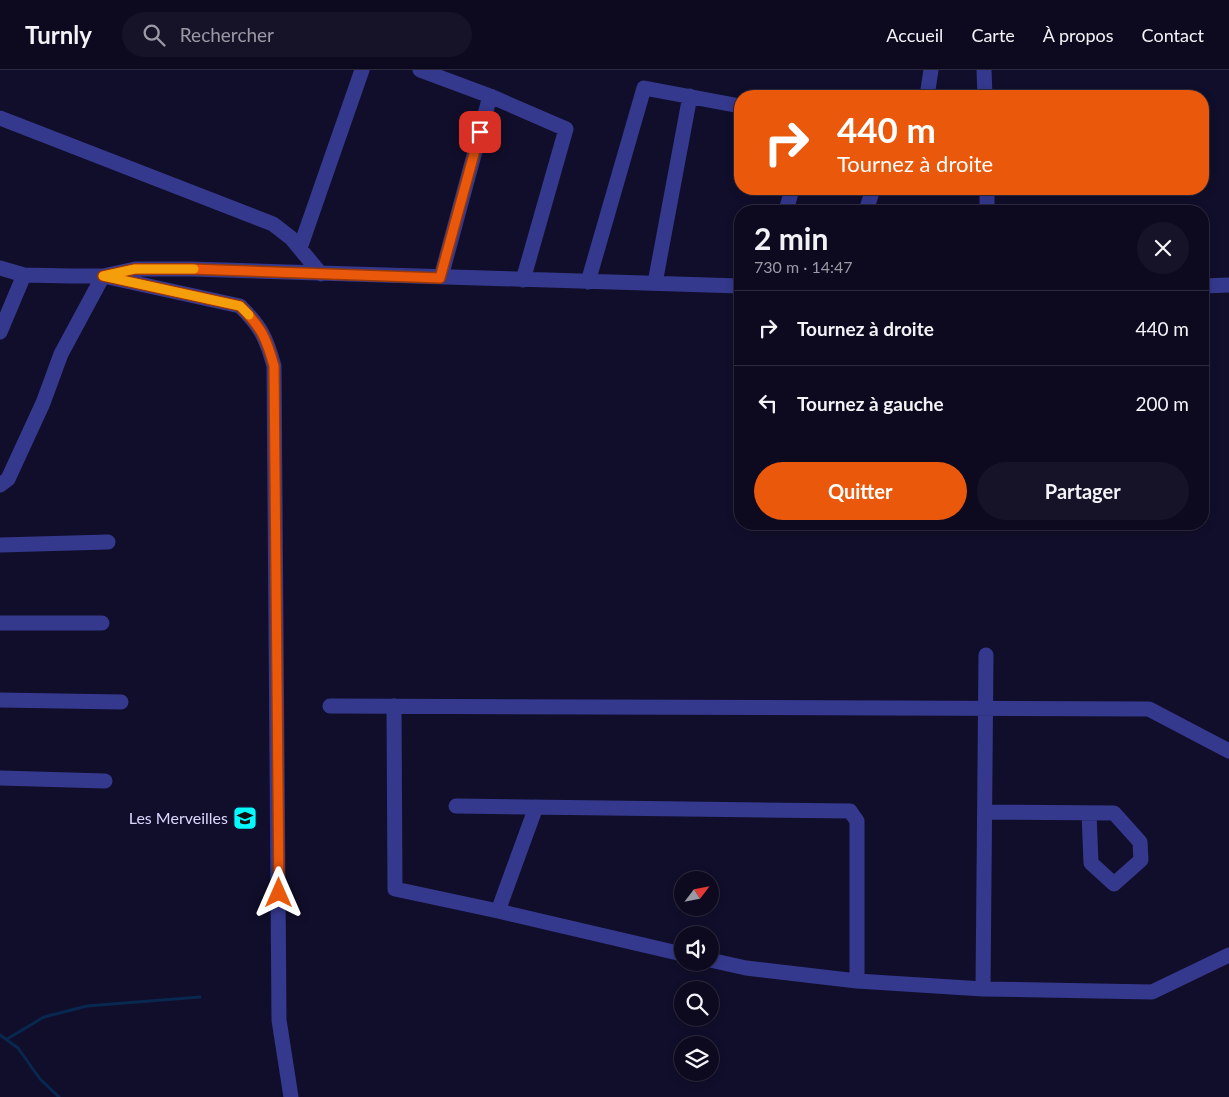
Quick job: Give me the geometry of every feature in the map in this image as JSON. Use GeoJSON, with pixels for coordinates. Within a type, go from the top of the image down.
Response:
{"type":"FeatureCollection","features":[{"type":"Feature","properties":{"kind":"street"},"geometry":{"type":"LineString","coordinates":[[300,248],[362,70]]}},
{"type":"Feature","properties":{"kind":"street"},"geometry":{"type":"LineString","coordinates":[[420,70],[490,96],[566,129],[523,280]]}},
{"type":"Feature","properties":{"kind":"street"},"geometry":{"type":"LineString","coordinates":[[928,90],[931,70]]}},
{"type":"Feature","properties":{"kind":"street"},"geometry":{"type":"LineString","coordinates":[[984,70],[984,90]]}},
{"type":"Feature","properties":{"kind":"street"},"geometry":{"type":"LineString","coordinates":[[588,282],[644,88],[734,105]]}},
{"type":"Feature","properties":{"kind":"street"},"geometry":{"type":"LineString","coordinates":[[440,278],[490,96]]}},
{"type":"Feature","properties":{"kind":"street"},"geometry":{"type":"LineString","coordinates":[[655,283],[690,96]]}},
{"type":"Feature","properties":{"kind":"street"},"geometry":{"type":"LineString","coordinates":[[0,118],[273,224],[291,238],[321,274]]}},
{"type":"Feature","properties":{"kind":"street"},"geometry":{"type":"LineString","coordinates":[[0,268],[24,275],[103,276],[240,306],[255,321],[268,342],[274,366],[279,1020],[290,1097]]}},
{"type":"Feature","properties":{"kind":"street"},"geometry":{"type":"LineString","coordinates":[[0,485],[8,479],[43,403],[61,354],[103,276],[135,269],[191,269],[734,286]]}},
{"type":"Feature","properties":{"kind":"street"},"geometry":{"type":"LineString","coordinates":[[0,332],[24,275]]}},
{"type":"Feature","properties":{"kind":"street"},"geometry":{"type":"LineString","coordinates":[[1209,286],[1229,285]]}},
{"type":"Feature","properties":{"kind":"street"},"geometry":{"type":"LineString","coordinates":[[0,545],[108,542]]}},
{"type":"Feature","properties":{"kind":"street"},"geometry":{"type":"LineString","coordinates":[[0,623],[102,623]]}},
{"type":"Feature","properties":{"kind":"street"},"geometry":{"type":"LineString","coordinates":[[983,989],[986,655]]}},
{"type":"Feature","properties":{"kind":"street"},"geometry":{"type":"LineString","coordinates":[[0,700],[120,702]]}},
{"type":"Feature","properties":{"kind":"street"},"geometry":{"type":"LineString","coordinates":[[330,706],[1149,709],[1229,751]]}},
{"type":"Feature","properties":{"kind":"street"},"geometry":{"type":"LineString","coordinates":[[394,706],[395,889],[674,952]]}},
{"type":"Feature","properties":{"kind":"street"},"geometry":{"type":"LineString","coordinates":[[0,778],[105,781]]}},
{"type":"Feature","properties":{"kind":"street"},"geometry":{"type":"LineString","coordinates":[[456,806],[850,810],[857,821],[857,981]]}},
{"type":"Feature","properties":{"kind":"street"},"geometry":{"type":"LineString","coordinates":[[498,911],[536,807]]}},
{"type":"Feature","properties":{"kind":"street"},"geometry":{"type":"LineString","coordinates":[[986,812],[1114,813],[1140,842],[1141,860],[1114,884],[1091,863],[1089,813]]}},
{"type":"Feature","properties":{"kind":"street"},"geometry":{"type":"LineString","coordinates":[[719,962],[746,968],[857,981],[983,989],[1152,992],[1229,955]]}},
{"type":"Feature","properties":{"kind":"waterway"},"geometry":{"type":"LineString","coordinates":[[7,1039],[44,1017],[87,1006],[200,997]]}},
{"type":"Feature","properties":{"kind":"waterway"},"geometry":{"type":"LineString","coordinates":[[0,1035],[18,1048],[40,1079],[59,1097]]}},
{"type":"Feature","properties":{"kind":"slow traffic"},"geometry":{"type":"LineString","coordinates":[[194,269],[135,269],[103,276],[240,306],[249,315]]}},
{"type":"Feature","properties":{"kind":"place","name":"Les Merveilles"},"geometry":{"type":"Point","coordinates":[245,818]}},
{"type":"Feature","properties":{"kind":"route"},"geometry":{"type":"LineString","coordinates":[[279,893],[274,366],[268,342],[255,321],[240,306],[103,276],[135,269],[191,269],[440,278],[480,132]]}}]}
